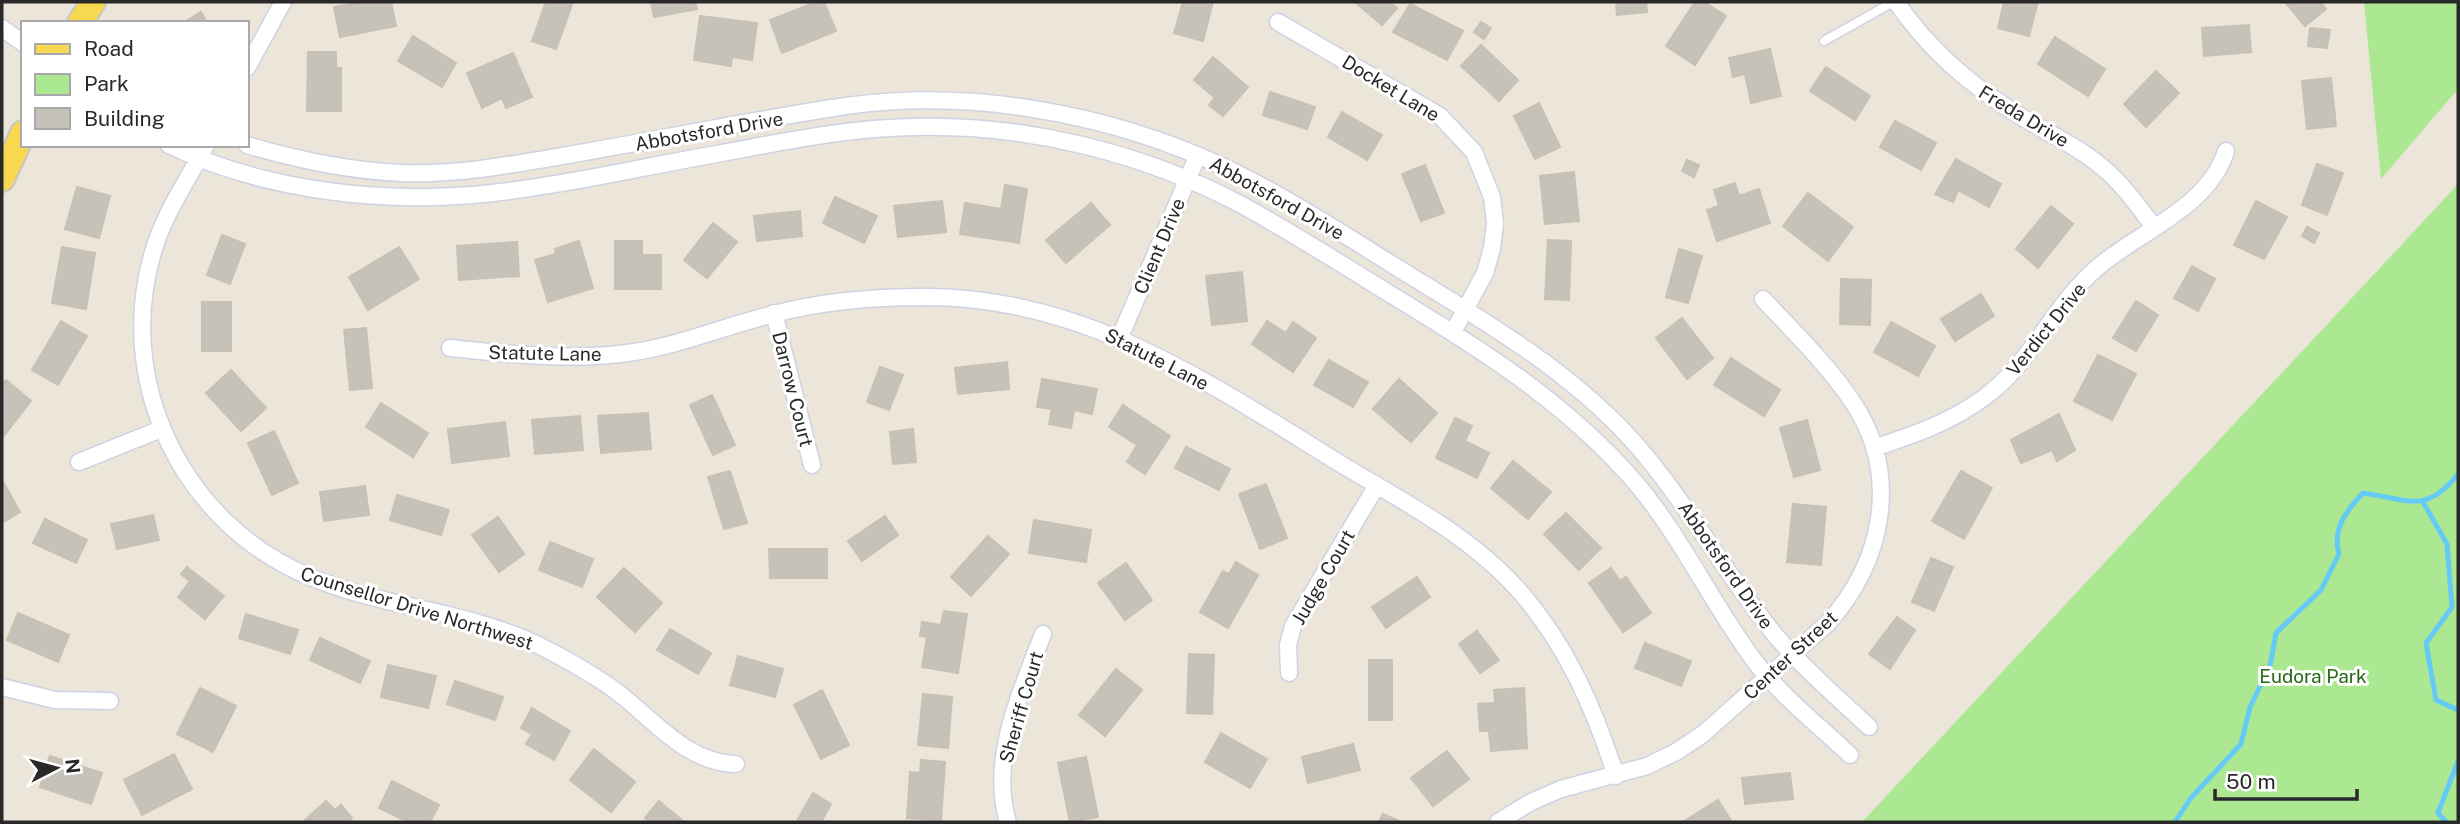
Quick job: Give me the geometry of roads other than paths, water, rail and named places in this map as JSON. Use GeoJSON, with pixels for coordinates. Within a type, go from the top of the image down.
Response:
{"type":"FeatureCollection","features":[{"type":"Feature","properties":{"kind":"main road"},"geometry":{"type":"LineString","coordinates":[[81,21],[93,2]]}},
{"type":"Feature","properties":{"kind":"main road"},"geometry":{"type":"LineString","coordinates":[[2,180],[21,137]]}},
{"type":"Feature","properties":{"kind":"street"},"geometry":{"type":"LineString","coordinates":[[248,66],[283,2]]}},
{"type":"Feature","properties":{"kind":"street","name":"Freda Drive"},"geometry":{"type":"LineString","coordinates":[[1895,2],[1931,47],[1963,78],[2021,117],[2080,150],[2105,169],[2154,227]]}},
{"type":"Feature","properties":{"kind":"street","name":"Docket Lane"},"geometry":{"type":"LineString","coordinates":[[1278,22],[1440,116],[1474,152],[1492,197],[1495,223],[1485,273],[1453,332]]}},
{"type":"Feature","properties":{"kind":"street"},"geometry":{"type":"LineString","coordinates":[[2,28],[21,42]]}},
{"type":"Feature","properties":{"kind":"street","name":"Abbotsford Drive"},"geometry":{"type":"LineString","coordinates":[[248,145],[311,163],[359,170],[406,173],[486,169],[851,106],[943,101],[1030,109],[1085,119],[1198,155],[1254,182],[1465,309],[1514,339],[1571,383],[1629,436],[1673,488],[1774,634],[1868,727]]}},
{"type":"Feature","properties":{"kind":"street","name":"Abbotsford Drive"},"geometry":{"type":"LineString","coordinates":[[180,147],[203,151],[257,176],[358,194],[470,195],[530,188],[824,135],[914,127],[1027,135],[1114,153],[1235,201],[1453,332],[1548,397],[1634,481],[1663,518],[1740,639],[1768,677],[1850,755]]}},
{"type":"Feature","properties":{"kind":"street","name":"Counsellor Drive Northwest"},"geometry":{"type":"LineString","coordinates":[[203,151],[164,221],[146,281],[142,328],[144,363],[161,429],[195,489],[218,516],[245,540],[276,561],[331,585],[497,629],[538,645],[610,686],[687,751],[705,760],[736,764]]}},
{"type":"Feature","properties":{"kind":"street","name":"Verdict Drive"},"geometry":{"type":"LineString","coordinates":[[1874,448],[1922,432],[1956,416],[1986,397],[2013,373],[2033,350],[2073,292],[2098,267],[2200,194],[2214,177],[2226,151]]}},
{"type":"Feature","properties":{"kind":"street","name":"Client Drive"},"geometry":{"type":"LineString","coordinates":[[1120,337],[1198,155]]}},
{"type":"Feature","properties":{"kind":"street","name":"Statute Lane"},"geometry":{"type":"LineString","coordinates":[[450,348],[536,356],[586,357],[630,353],[676,344],[774,313],[872,298],[965,299],[1026,308],[1120,337],[1161,357],[1377,485],[1454,533],[1489,561],[1520,591],[1569,659],[1589,698],[1616,776]]}},
{"type":"Feature","properties":{"kind":"street","name":"Center Street"},"geometry":{"type":"LineString","coordinates":[[1498,822],[1531,802],[1561,789],[1616,776],[1676,752],[1703,734],[1846,603],[1869,563],[1878,535],[1882,506],[1881,476],[1874,448],[1851,400],[1763,299]]}},
{"type":"Feature","properties":{"kind":"street","name":"Darrow Court"},"geometry":{"type":"LineString","coordinates":[[774,313],[812,465]]}},
{"type":"Feature","properties":{"kind":"street"},"geometry":{"type":"LineString","coordinates":[[79,462],[161,429]]}},
{"type":"Feature","properties":{"kind":"street","name":"Judge Court"},"geometry":{"type":"LineString","coordinates":[[1289,673],[1288,645],[1293,626],[1377,485]]}},
{"type":"Feature","properties":{"kind":"street","name":"Sheriff Court"},"geometry":{"type":"LineString","coordinates":[[1008,822],[1001,782],[1003,753],[1043,634]]}},
{"type":"Feature","properties":{"kind":"street"},"geometry":{"type":"LineString","coordinates":[[2,687],[55,700],[110,701]]}},
{"type":"Feature","properties":{"kind":"lane"},"geometry":{"type":"LineString","coordinates":[[1824,41],[1895,2]]}},
{"type":"Feature","properties":{"kind":"waterway"},"geometry":{"type":"LineString","coordinates":[[2175,822],[2190,799],[2241,744],[2250,707],[2270,666],[2276,633],[2321,590],[2339,554],[2339,528],[2351,507],[2363,493],[2404,500],[2425,500],[2447,487],[2458,474]]}},
{"type":"Feature","properties":{"kind":"waterway"},"geometry":{"type":"LineString","coordinates":[[2423,502],[2447,544],[2452,607],[2426,643],[2436,700],[2458,710]]}},
{"type":"Feature","properties":{"kind":"waterway"},"geometry":{"type":"LineString","coordinates":[[2446,822],[2438,813],[2458,761]]}},
{"type":"Feature","properties":{"kind":"park label","name":"Eudora Park"},"geometry":{"type":"Point","coordinates":[2313,676]}}]}
